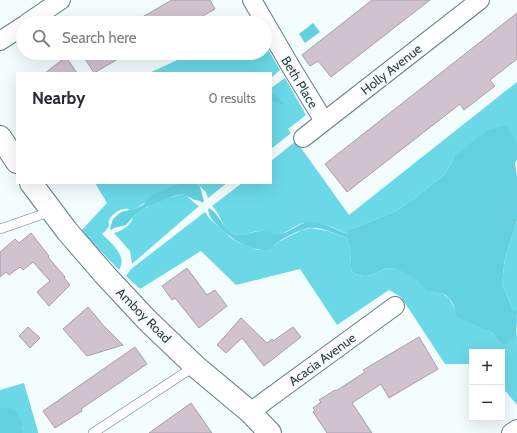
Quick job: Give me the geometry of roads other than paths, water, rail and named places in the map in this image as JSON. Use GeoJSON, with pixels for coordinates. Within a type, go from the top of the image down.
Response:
{"type":"FeatureCollection","features":[{"type":"Feature","properties":{"kind":"main road","name":"Amboy Road"},"geometry":{"type":"LineString","coordinates":[[32,184],[105,275],[147,320],[259,426]]}},
{"type":"Feature","properties":{"kind":"street"},"geometry":{"type":"LineString","coordinates":[[37,16],[61,0]]}},
{"type":"Feature","properties":{"kind":"street","name":"Beth Place"},"geometry":{"type":"LineString","coordinates":[[252,0],[261,16]]}},
{"type":"Feature","properties":{"kind":"street","name":"Holly Avenue"},"geometry":{"type":"LineString","coordinates":[[303,138],[480,0]]}},
{"type":"Feature","properties":{"kind":"street"},"geometry":{"type":"LineString","coordinates":[[0,41],[16,31]]}},
{"type":"Feature","properties":{"kind":"street","name":"Beth Place"},"geometry":{"type":"LineString","coordinates":[[272,34],[324,121]]}},
{"type":"Feature","properties":{"kind":"street","name":"Acacia Avenue"},"geometry":{"type":"LineString","coordinates":[[259,426],[395,306]]}},
{"type":"Feature","properties":{"kind":"street"},"geometry":{"type":"LineString","coordinates":[[511,433],[517,429]]}},
{"type":"Feature","properties":{"kind":"lane"},"geometry":{"type":"LineString","coordinates":[[0,229],[52,211]]}},
{"type":"Feature","properties":{"kind":"lane"},"geometry":{"type":"LineString","coordinates":[[93,433],[195,366]]}}]}
